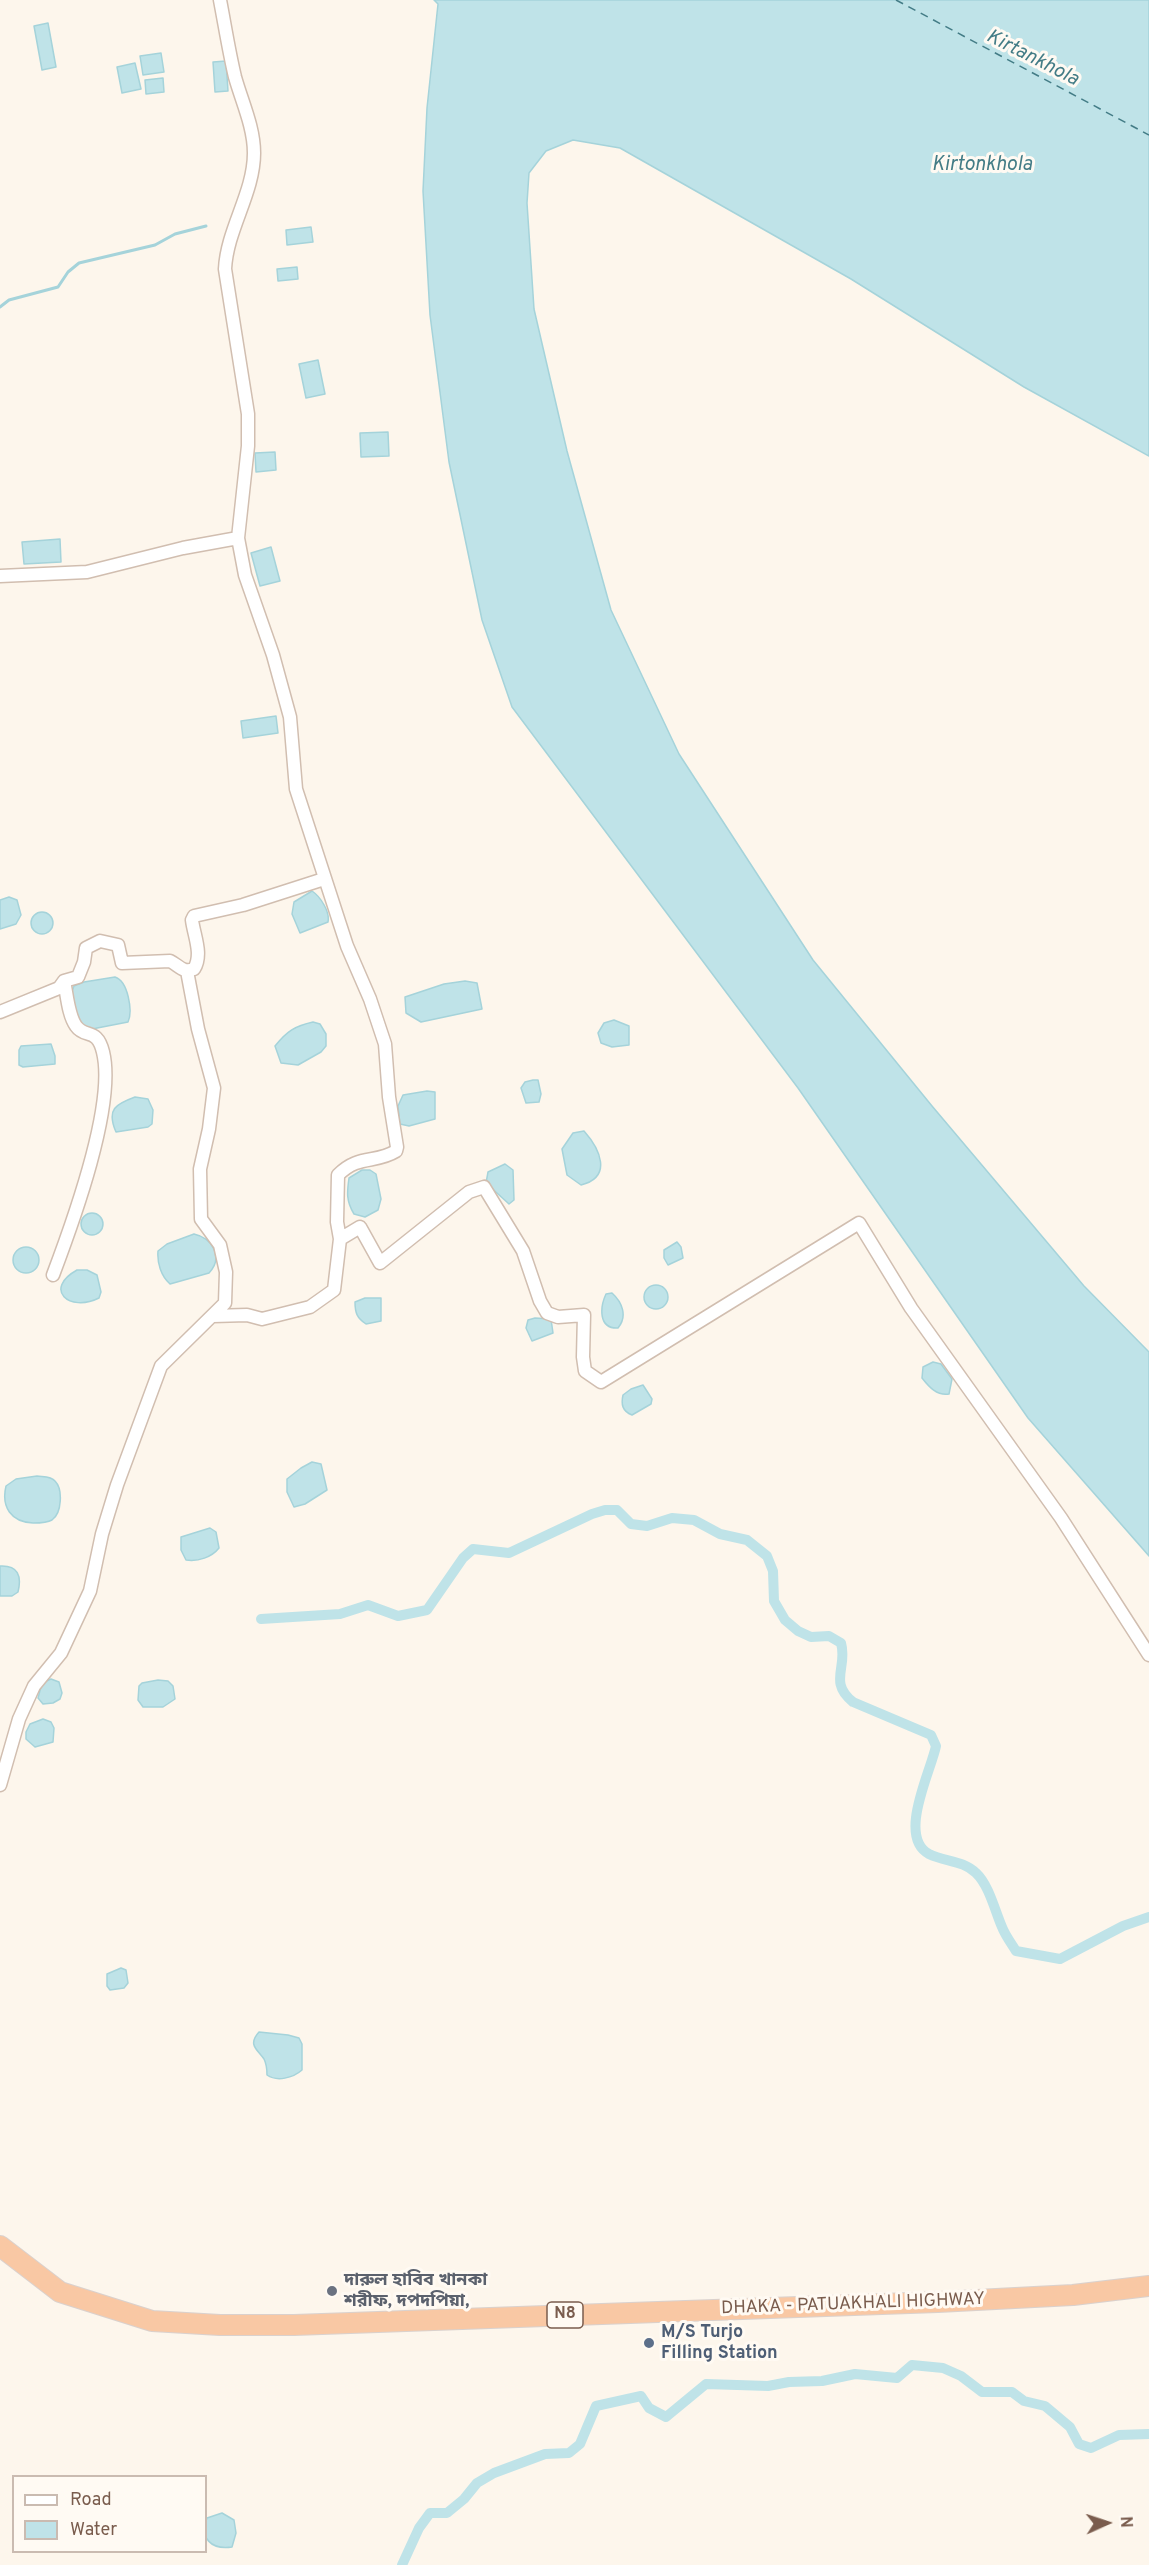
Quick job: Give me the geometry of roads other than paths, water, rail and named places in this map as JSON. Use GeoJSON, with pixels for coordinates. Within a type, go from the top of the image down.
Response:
{"type":"FeatureCollection","features":[{"type":"Feature","properties":{"kind":"highway","name":"DHAKA - PATUAKHALI HIGHWAY"},"geometry":{"type":"LineString","coordinates":[[0,2246],[60,2292],[152,2321],[220,2325],[294,2325],[915,2303],[1073,2295],[1149,2286]]}},
{"type":"Feature","properties":{"kind":"street"},"geometry":{"type":"LineString","coordinates":[[213,1316],[247,1315],[262,1319],[310,1307],[334,1290],[340,1239],[337,1222],[338,1175],[348,1165],[387,1156],[398,1148],[389,1097],[385,1044],[370,999],[347,946],[296,789],[290,717],[273,655],[245,575],[238,538],[248,446],[248,414],[225,269],[226,253],[251,172],[254,154],[252,134],[235,76],[220,0]]}},
{"type":"Feature","properties":{"kind":"street"},"geometry":{"type":"LineString","coordinates":[[0,576],[87,572],[183,548],[238,538]]}},
{"type":"Feature","properties":{"kind":"street"},"geometry":{"type":"LineString","coordinates":[[0,1012],[59,988],[64,981],[78,977],[86,948],[100,941],[118,945],[122,963],[170,961],[187,971],[194,969],[197,963],[197,947],[192,920],[194,916],[243,905],[324,879]]}},
{"type":"Feature","properties":{"kind":"street"},"geometry":{"type":"LineString","coordinates":[[0,1785],[19,1719],[34,1686],[61,1653],[90,1591],[102,1534],[117,1485],[161,1366],[225,1303],[226,1272],[220,1245],[201,1220],[200,1169],[210,1129],[214,1088],[198,1029],[187,971]]}},
{"type":"Feature","properties":{"kind":"street"},"geometry":{"type":"LineString","coordinates":[[53,1275],[90,1164],[106,1088],[104,1053],[99,1040],[94,1034],[83,1032],[75,1025],[64,981]]}},
{"type":"Feature","properties":{"kind":"street"},"geometry":{"type":"LineString","coordinates":[[340,1239],[360,1227],[380,1263],[469,1192],[484,1188],[523,1251],[540,1301],[547,1313],[558,1317],[584,1315],[585,1371],[601,1382],[859,1223],[911,1308],[1061,1518],[1112,1601],[1149,1655]]}},
{"type":"Feature","properties":{"kind":"street"},"geometry":{"type":"LineString","coordinates":[[1073,2295],[1108,2283],[1149,2277]]}},
{"type":"Feature","properties":{"kind":"street"},"geometry":{"type":"LineString","coordinates":[[1073,2295],[1109,2298],[1149,2296]]}},
{"type":"Feature","properties":{"kind":"water"},"geometry":{"type":"Polygon","coordinates":[[[434,0],[1149,0],[1149,456],[1024,387],[851,279],[620,148],[573,140],[546,151],[529,173],[527,203],[534,309],[567,451],[611,610],[679,754],[813,960],[932,1106],[1084,1286],[1149,1352],[1149,1556],[1028,1418],[798,1088],[512,707],[482,620],[449,462],[430,315],[423,191],[427,108],[438,4],[434,0]]]}},
{"type":"Feature","properties":{"kind":"water"},"geometry":{"type":"Polygon","coordinates":[[[48,23],[56,67],[42,70],[34,26],[48,23]]]}},
{"type":"Feature","properties":{"kind":"water"},"geometry":{"type":"Polygon","coordinates":[[[161,53],[164,72],[143,75],[140,56],[161,53]]]}},
{"type":"Feature","properties":{"kind":"water"},"geometry":{"type":"Polygon","coordinates":[[[226,61],[228,91],[215,92],[213,62],[226,61]]]}},
{"type":"Feature","properties":{"kind":"water"},"geometry":{"type":"Polygon","coordinates":[[[135,63],[141,89],[122,93],[117,67],[135,63]]]}},
{"type":"Feature","properties":{"kind":"water"},"geometry":{"type":"Polygon","coordinates":[[[163,78],[164,92],[146,94],[145,80],[163,78]]]}},
{"type":"Feature","properties":{"kind":"water"},"geometry":{"type":"Polygon","coordinates":[[[311,227],[313,242],[287,245],[286,230],[311,227]]]}},
{"type":"Feature","properties":{"kind":"water"},"geometry":{"type":"Polygon","coordinates":[[[297,267],[298,279],[278,281],[277,269],[297,267]]]}},
{"type":"Feature","properties":{"kind":"water"},"geometry":{"type":"Polygon","coordinates":[[[318,360],[325,394],[306,398],[299,364],[318,360]]]}},
{"type":"Feature","properties":{"kind":"water"},"geometry":{"type":"Polygon","coordinates":[[[388,432],[389,456],[361,457],[360,433],[388,432]]]}},
{"type":"Feature","properties":{"kind":"water"},"geometry":{"type":"Polygon","coordinates":[[[275,452],[276,470],[256,472],[255,453],[275,452]]]}},
{"type":"Feature","properties":{"kind":"water"},"geometry":{"type":"Polygon","coordinates":[[[60,539],[61,562],[24,564],[22,542],[60,539]]]}},
{"type":"Feature","properties":{"kind":"water"},"geometry":{"type":"Polygon","coordinates":[[[271,547],[280,581],[260,586],[251,553],[271,547]]]}},
{"type":"Feature","properties":{"kind":"water"},"geometry":{"type":"Polygon","coordinates":[[[276,716],[278,733],[243,738],[241,721],[276,716]]]}},
{"type":"Feature","properties":{"kind":"water"},"geometry":{"type":"Polygon","coordinates":[[[312,891],[324,905],[328,914],[328,922],[300,933],[292,914],[294,902],[312,891]]]}},
{"type":"Feature","properties":{"kind":"water"},"geometry":{"type":"Polygon","coordinates":[[[9,897],[17,900],[21,915],[16,924],[0,929],[0,900],[9,897]]]}},
{"type":"Feature","properties":{"kind":"water"},"geometry":{"type":"Polygon","coordinates":[[[38,912],[46,912],[53,919],[53,927],[46,934],[38,934],[31,927],[31,919],[38,912]]]}},
{"type":"Feature","properties":{"kind":"water"},"geometry":{"type":"Polygon","coordinates":[[[115,977],[126,990],[130,1011],[128,1022],[87,1030],[78,1024],[71,994],[74,986],[115,977]]]}},
{"type":"Feature","properties":{"kind":"water"},"geometry":{"type":"Polygon","coordinates":[[[465,981],[477,983],[482,1009],[421,1022],[406,1013],[405,997],[444,984],[465,981]]]}},
{"type":"Feature","properties":{"kind":"water"},"geometry":{"type":"Polygon","coordinates":[[[614,1020],[629,1026],[629,1045],[612,1047],[601,1043],[598,1033],[604,1023],[614,1020]]]}},
{"type":"Feature","properties":{"kind":"water"},"geometry":{"type":"Polygon","coordinates":[[[313,1022],[320,1024],[326,1034],[326,1046],[321,1052],[298,1065],[281,1063],[275,1046],[292,1030],[313,1022]]]}},
{"type":"Feature","properties":{"kind":"water"},"geometry":{"type":"Polygon","coordinates":[[[51,1044],[55,1064],[23,1067],[19,1065],[21,1046],[51,1044]]]}},
{"type":"Feature","properties":{"kind":"water"},"geometry":{"type":"Polygon","coordinates":[[[538,1080],[541,1094],[539,1102],[526,1103],[521,1088],[525,1082],[538,1080]]]}},
{"type":"Feature","properties":{"kind":"water"},"geometry":{"type":"Polygon","coordinates":[[[435,1092],[435,1119],[409,1126],[400,1124],[398,1106],[403,1095],[435,1092]]]}},
{"type":"Feature","properties":{"kind":"water"},"geometry":{"type":"Polygon","coordinates":[[[135,1097],[148,1099],[153,1110],[152,1124],[148,1127],[116,1132],[112,1118],[115,1108],[135,1097]]]}},
{"type":"Feature","properties":{"kind":"water"},"geometry":{"type":"Polygon","coordinates":[[[584,1131],[599,1154],[600,1169],[597,1176],[581,1185],[567,1175],[562,1149],[573,1133],[584,1131]]]}},
{"type":"Feature","properties":{"kind":"water"},"geometry":{"type":"Polygon","coordinates":[[[505,1164],[513,1170],[514,1200],[509,1204],[486,1183],[488,1172],[505,1164]]]}},
{"type":"Feature","properties":{"kind":"water"},"geometry":{"type":"Polygon","coordinates":[[[362,1170],[370,1170],[376,1174],[381,1199],[378,1210],[365,1217],[354,1214],[348,1196],[349,1178],[362,1170]]]}},
{"type":"Feature","properties":{"kind":"water"},"geometry":{"type":"Polygon","coordinates":[[[92,1213],[102,1220],[103,1224],[96,1234],[92,1235],[82,1228],[81,1224],[88,1214],[92,1213]]]}},
{"type":"Feature","properties":{"kind":"water"},"geometry":{"type":"Polygon","coordinates":[[[194,1234],[211,1244],[216,1261],[209,1273],[170,1284],[160,1269],[158,1251],[167,1244],[194,1234]]]}},
{"type":"Feature","properties":{"kind":"water"},"geometry":{"type":"Polygon","coordinates":[[[677,1242],[681,1247],[683,1258],[668,1265],[664,1258],[664,1250],[677,1242]]]}},
{"type":"Feature","properties":{"kind":"water"},"geometry":{"type":"Polygon","coordinates":[[[26,1247],[35,1251],[39,1260],[35,1269],[26,1273],[17,1269],[13,1260],[17,1251],[26,1247]]]}},
{"type":"Feature","properties":{"kind":"water"},"geometry":{"type":"Polygon","coordinates":[[[77,1270],[87,1270],[97,1275],[101,1292],[99,1298],[78,1303],[64,1297],[61,1291],[62,1284],[77,1270]]]}},
{"type":"Feature","properties":{"kind":"water"},"geometry":{"type":"Polygon","coordinates":[[[656,1285],[665,1288],[668,1297],[665,1306],[656,1309],[647,1306],[644,1297],[647,1288],[656,1285]]]}},
{"type":"Feature","properties":{"kind":"water"},"geometry":{"type":"Polygon","coordinates":[[[612,1293],[619,1301],[623,1314],[618,1328],[607,1325],[602,1316],[606,1294],[612,1293]]]}},
{"type":"Feature","properties":{"kind":"water"},"geometry":{"type":"Polygon","coordinates":[[[365,1298],[381,1298],[381,1321],[366,1324],[359,1317],[355,1302],[365,1298]]]}},
{"type":"Feature","properties":{"kind":"water"},"geometry":{"type":"Polygon","coordinates":[[[551,1319],[553,1333],[532,1341],[526,1328],[528,1320],[551,1319]]]}},
{"type":"Feature","properties":{"kind":"water"},"geometry":{"type":"Polygon","coordinates":[[[933,1362],[941,1364],[952,1379],[949,1394],[930,1388],[922,1378],[923,1367],[933,1362]]]}},
{"type":"Feature","properties":{"kind":"water"},"geometry":{"type":"Polygon","coordinates":[[[643,1385],[652,1399],[651,1404],[632,1415],[623,1407],[623,1395],[643,1385]]]}},
{"type":"Feature","properties":{"kind":"water"},"geometry":{"type":"Polygon","coordinates":[[[312,1462],[321,1464],[327,1490],[305,1504],[294,1507],[287,1492],[287,1479],[312,1462]]]}},
{"type":"Feature","properties":{"kind":"water"},"geometry":{"type":"Polygon","coordinates":[[[49,1477],[58,1485],[60,1495],[58,1512],[50,1521],[38,1523],[19,1520],[9,1512],[7,1507],[6,1486],[16,1479],[49,1477]]]}},
{"type":"Feature","properties":{"kind":"water"},"geometry":{"type":"Polygon","coordinates":[[[210,1528],[216,1532],[219,1548],[204,1558],[186,1560],[181,1550],[181,1537],[210,1528]]]}},
{"type":"Feature","properties":{"kind":"water"},"geometry":{"type":"Polygon","coordinates":[[[0,1566],[11,1567],[19,1576],[18,1592],[12,1596],[0,1596],[0,1566]]]}},
{"type":"Feature","properties":{"kind":"water"},"geometry":{"type":"Polygon","coordinates":[[[51,1679],[59,1682],[62,1693],[60,1699],[53,1703],[43,1704],[38,1698],[42,1683],[51,1679]]]}},
{"type":"Feature","properties":{"kind":"water"},"geometry":{"type":"Polygon","coordinates":[[[168,1681],[173,1686],[175,1699],[163,1707],[143,1707],[138,1700],[139,1686],[142,1683],[168,1681]]]}},
{"type":"Feature","properties":{"kind":"water"},"geometry":{"type":"Polygon","coordinates":[[[43,1719],[51,1722],[54,1728],[53,1742],[35,1747],[26,1739],[26,1732],[30,1724],[43,1719]]]}},
{"type":"Feature","properties":{"kind":"water"},"geometry":{"type":"Polygon","coordinates":[[[121,1968],[126,1970],[128,1983],[124,1988],[110,1990],[107,1986],[107,1974],[121,1968]]]}},
{"type":"Feature","properties":{"kind":"water"},"geometry":{"type":"Polygon","coordinates":[[[259,2032],[299,2038],[302,2044],[302,2070],[285,2078],[267,2075],[264,2059],[254,2044],[259,2032]]]}},
{"type":"Feature","properties":{"kind":"water"},"geometry":{"type":"Polygon","coordinates":[[[222,2513],[234,2520],[236,2533],[232,2547],[218,2547],[209,2541],[207,2518],[222,2513]]]}},
{"type":"Feature","properties":{"kind":"waterway"},"geometry":{"type":"LineString","coordinates":[[0,307],[9,300],[58,287],[68,272],[79,263],[155,245],[175,234],[206,226]]}},
{"type":"Feature","properties":{"kind":"waterway"},"geometry":{"type":"LineString","coordinates":[[261,1619],[340,1614],[368,1605],[398,1616],[427,1610],[463,1558],[473,1549],[509,1553],[605,1510],[617,1510],[631,1524],[647,1526],[672,1518],[694,1520],[720,1534],[747,1540],[767,1556],[773,1571],[774,1601],[785,1620],[798,1631],[811,1637],[829,1636],[841,1643],[840,1681],[846,1695],[853,1702],[931,1735],[936,1746],[916,1819],[916,1833],[920,1846],[935,1857],[960,1863],[981,1878],[1003,1930],[1016,1951],[1060,1959],[1123,1926],[1149,1917]]}},
{"type":"Feature","properties":{"kind":"waterway"},"geometry":{"type":"LineString","coordinates":[[402,2565],[419,2528],[430,2513],[447,2513],[464,2499],[477,2483],[494,2473],[545,2454],[569,2453],[580,2444],[596,2406],[641,2396],[649,2408],[666,2417],[706,2384],[768,2386],[789,2382],[822,2381],[855,2374],[897,2378],[912,2365],[943,2368],[961,2376],[982,2392],[1012,2392],[1024,2401],[1045,2406],[1070,2427],[1079,2444],[1091,2448],[1119,2435],[1149,2434]]}},
{"type":"Feature","properties":{"kind":"place","name":"দারুল হাবিব খানকা শরীফ, দপদপিয়া,"},"geometry":{"type":"Point","coordinates":[332,2291]}},
{"type":"Feature","properties":{"kind":"place","name":"M/S Turjo Filling Station"},"geometry":{"type":"Point","coordinates":[649,2343]}},
{"type":"Feature","properties":{"kind":"water label","name":"Kirtankhola"},"geometry":{"type":"Point","coordinates":[1032,59]}},
{"type":"Feature","properties":{"kind":"water label","name":"Kirtonkhola"},"geometry":{"type":"Point","coordinates":[982,166]}}]}
